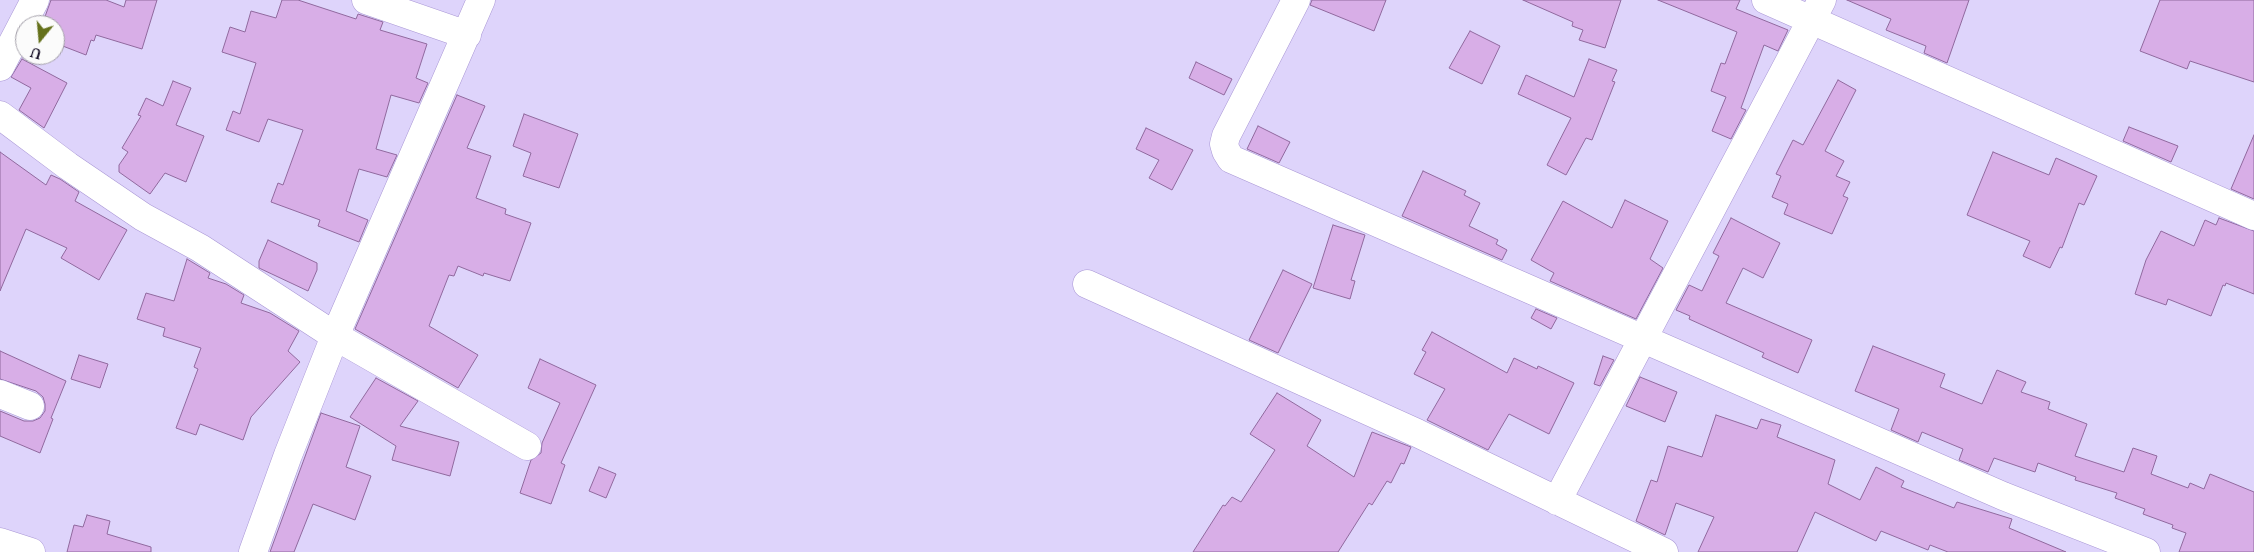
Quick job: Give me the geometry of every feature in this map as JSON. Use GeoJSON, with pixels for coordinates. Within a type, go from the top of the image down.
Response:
{"type":"FeatureCollection","features":[{"type":"Feature","properties":{"kind":"street"},"geometry":{"type":"LineString","coordinates":[[0,67],[35,0]]}},
{"type":"Feature","properties":{"kind":"street"},"geometry":{"type":"LineString","coordinates":[[366,0],[466,34]]}},
{"type":"Feature","properties":{"kind":"street"},"geometry":{"type":"LineString","coordinates":[[253,552],[334,336],[481,0]]}},
{"type":"Feature","properties":{"kind":"street"},"geometry":{"type":"LineString","coordinates":[[1296,0],[1226,136],[1224,144],[1226,152],[1231,159],[2003,496],[2146,552]]}},
{"type":"Feature","properties":{"kind":"street"},"geometry":{"type":"LineString","coordinates":[[1766,0],[1817,10],[2254,216]]}},
{"type":"Feature","properties":{"kind":"street"},"geometry":{"type":"LineString","coordinates":[[1557,501],[1817,10]]}},
{"type":"Feature","properties":{"kind":"street"},"geometry":{"type":"LineString","coordinates":[[0,115],[68,166],[143,217],[200,248],[334,336],[528,446]]}},
{"type":"Feature","properties":{"kind":"street"},"geometry":{"type":"LineString","coordinates":[[1087,284],[1416,433],[1664,552]]}},
{"type":"Feature","properties":{"kind":"street"},"geometry":{"type":"LineString","coordinates":[[0,394],[30,406]]}},
{"type":"Feature","properties":{"kind":"street"},"geometry":{"type":"LineString","coordinates":[[0,542],[31,552]]}},
{"type":"Feature","properties":{"kind":"building"},"geometry":{"type":"Polygon","coordinates":[[[51,0],[106,0],[124,7],[126,0],[157,0],[142,49],[96,35],[94,41],[91,40],[86,55],[65,47],[65,15],[46,15],[51,0]]]}},
{"type":"Feature","properties":{"kind":"building"},"geometry":{"type":"Polygon","coordinates":[[[282,0],[298,0],[356,19],[358,14],[383,22],[380,30],[427,44],[416,78],[428,83],[419,103],[391,95],[376,149],[397,155],[387,177],[359,169],[346,211],[368,220],[359,242],[318,226],[320,220],[271,202],[278,183],[283,185],[303,130],[268,119],[259,142],[226,130],[233,111],[240,114],[256,63],[222,52],[230,27],[245,32],[251,11],[276,18],[282,0]]]}},
{"type":"Feature","properties":{"kind":"building"},"geometry":{"type":"Polygon","coordinates":[[[1312,0],[1386,0],[1374,31],[1310,5],[1312,0]]]}},
{"type":"Feature","properties":{"kind":"building"},"geometry":{"type":"Polygon","coordinates":[[[1523,0],[1621,0],[1605,48],[1579,40],[1583,30],[1572,26],[1573,22],[1523,0]]]}},
{"type":"Feature","properties":{"kind":"building"},"geometry":{"type":"Polygon","coordinates":[[[1658,0],[1740,0],[1736,9],[1788,30],[1778,51],[1764,45],[1741,108],[1746,110],[1731,139],[1712,131],[1726,97],[1711,91],[1721,63],[1725,64],[1737,32],[1658,0]]]}},
{"type":"Feature","properties":{"kind":"building"},"geometry":{"type":"Polygon","coordinates":[[[1847,0],[1969,0],[1947,63],[1924,53],[1926,46],[1886,30],[1891,19],[1847,0]]]}},
{"type":"Feature","properties":{"kind":"building"},"geometry":{"type":"Polygon","coordinates":[[[2160,0],[2254,0],[2254,82],[2190,61],[2187,69],[2140,51],[2160,0]]]}},
{"type":"Feature","properties":{"kind":"building"},"geometry":{"type":"Polygon","coordinates":[[[1470,31],[1500,46],[1482,84],[1449,68],[1470,31]]]}},
{"type":"Feature","properties":{"kind":"building"},"geometry":{"type":"Polygon","coordinates":[[[1589,59],[1617,70],[1612,81],[1615,82],[1592,140],[1586,138],[1566,175],[1547,165],[1571,118],[1518,94],[1526,75],[1574,97],[1589,59]]]}},
{"type":"Feature","properties":{"kind":"building"},"geometry":{"type":"Polygon","coordinates":[[[1196,62],[1232,79],[1224,95],[1189,78],[1196,62]]]}},
{"type":"Feature","properties":{"kind":"building"},"geometry":{"type":"Polygon","coordinates":[[[18,65],[33,65],[67,83],[44,128],[19,110],[31,88],[11,77],[18,65]]]}},
{"type":"Feature","properties":{"kind":"building"},"geometry":{"type":"Polygon","coordinates":[[[1838,80],[1856,90],[1825,151],[1844,161],[1836,176],[1850,182],[1843,196],[1848,198],[1832,234],[1784,214],[1788,204],[1772,197],[1781,176],[1776,174],[1793,140],[1803,145],[1838,80]]]}},
{"type":"Feature","properties":{"kind":"building"},"geometry":{"type":"Polygon","coordinates":[[[173,81],[191,88],[176,125],[204,136],[186,182],[165,173],[150,194],[119,172],[119,165],[128,152],[122,148],[141,116],[138,115],[146,98],[163,106],[173,81]]]}},
{"type":"Feature","properties":{"kind":"building"},"geometry":{"type":"Polygon","coordinates":[[[457,95],[485,106],[467,148],[491,156],[476,198],[506,209],[505,214],[531,223],[510,281],[484,273],[483,276],[458,266],[454,276],[449,275],[429,326],[478,355],[458,388],[355,329],[457,95]]]}},
{"type":"Feature","properties":{"kind":"building"},"geometry":{"type":"Polygon","coordinates":[[[524,114],[578,134],[559,188],[523,176],[531,153],[513,146],[524,114]]]}},
{"type":"Feature","properties":{"kind":"building"},"geometry":{"type":"Polygon","coordinates":[[[1258,126],[1290,142],[1279,163],[1247,149],[1258,126]]]}},
{"type":"Feature","properties":{"kind":"building"},"geometry":{"type":"Polygon","coordinates":[[[2129,127],[2178,146],[2171,162],[2123,141],[2129,127]]]}},
{"type":"Feature","properties":{"kind":"building"},"geometry":{"type":"Polygon","coordinates":[[[1146,128],[1193,150],[1172,190],[1149,178],[1159,160],[1136,149],[1146,128]]]}},
{"type":"Feature","properties":{"kind":"building"},"geometry":{"type":"Polygon","coordinates":[[[2254,135],[2254,199],[2231,189],[2254,135]]]}},
{"type":"Feature","properties":{"kind":"building"},"geometry":{"type":"Polygon","coordinates":[[[0,152],[46,185],[51,175],[60,179],[79,192],[75,201],[127,230],[99,280],[61,258],[67,248],[26,229],[0,291],[0,152]]]}},
{"type":"Feature","properties":{"kind":"building"},"geometry":{"type":"Polygon","coordinates":[[[1993,152],[2049,175],[2056,158],[2097,176],[2084,205],[2079,203],[2062,248],[2060,247],[2050,268],[2023,256],[2030,241],[1967,215],[1993,152]]]}},
{"type":"Feature","properties":{"kind":"building"},"geometry":{"type":"Polygon","coordinates":[[[1423,171],[1466,191],[1464,195],[1480,203],[1469,226],[1498,240],[1496,244],[1507,250],[1502,260],[1402,216],[1423,171]]]}},
{"type":"Feature","properties":{"kind":"building"},"geometry":{"type":"Polygon","coordinates":[[[1625,200],[1668,221],[1650,259],[1663,268],[1636,319],[1550,281],[1554,273],[1531,260],[1563,201],[1612,228],[1625,200]]]}},
{"type":"Feature","properties":{"kind":"building"},"geometry":{"type":"Polygon","coordinates":[[[1731,218],[1780,243],[1763,278],[1743,268],[1726,303],[1812,340],[1798,373],[1762,357],[1764,353],[1689,319],[1690,316],[1676,310],[1689,285],[1702,291],[1719,256],[1713,253],[1731,218]]]}},
{"type":"Feature","properties":{"kind":"building"},"geometry":{"type":"Polygon","coordinates":[[[2219,218],[2254,231],[2254,294],[2226,283],[2225,286],[2223,285],[2211,316],[2168,299],[2166,305],[2135,294],[2146,260],[2161,231],[2194,246],[2205,220],[2216,225],[2219,218]]]}},
{"type":"Feature","properties":{"kind":"building"},"geometry":{"type":"Polygon","coordinates":[[[1333,225],[1365,235],[1351,280],[1355,281],[1350,299],[1313,288],[1333,225]]]}},
{"type":"Feature","properties":{"kind":"building"},"geometry":{"type":"Polygon","coordinates":[[[268,240],[317,263],[317,270],[308,291],[259,268],[259,261],[268,240]]]}},
{"type":"Feature","properties":{"kind":"building"},"geometry":{"type":"Polygon","coordinates":[[[187,259],[210,273],[208,278],[226,284],[244,295],[241,303],[270,313],[299,331],[288,351],[300,362],[251,417],[243,440],[200,424],[196,435],[176,428],[198,369],[194,367],[201,348],[163,336],[165,328],[137,319],[146,293],[174,301],[187,259]]]}},
{"type":"Feature","properties":{"kind":"building"},"geometry":{"type":"Polygon","coordinates":[[[1283,270],[1312,284],[1278,353],[1249,340],[1283,270]]]}},
{"type":"Feature","properties":{"kind":"building"},"geometry":{"type":"Polygon","coordinates":[[[1536,309],[1557,318],[1551,329],[1531,318],[1536,309]]]}},
{"type":"Feature","properties":{"kind":"building"},"geometry":{"type":"Polygon","coordinates":[[[1432,332],[1507,373],[1514,358],[1537,369],[1538,366],[1574,383],[1549,434],[1509,414],[1488,450],[1427,420],[1445,389],[1414,374],[1426,352],[1422,350],[1432,332]]]}},
{"type":"Feature","properties":{"kind":"building"},"geometry":{"type":"Polygon","coordinates":[[[1873,346],[1945,374],[1940,387],[1982,404],[1997,370],[2026,382],[2021,392],[2050,402],[2048,409],[2087,424],[2075,456],[2124,472],[2133,448],[2157,456],[2151,474],[2188,488],[2190,483],[2204,489],[2210,474],[2254,492],[2254,552],[2179,552],[2186,533],[2172,528],[2173,525],[2143,514],[2145,509],[2115,498],[2117,493],[2075,480],[2076,477],[2038,463],[2035,472],[1994,458],[1988,472],[1959,460],[1963,449],[1922,432],[1918,442],[1891,430],[1899,409],[1855,391],[1873,346]]]}},
{"type":"Feature","properties":{"kind":"building"},"geometry":{"type":"Polygon","coordinates":[[[0,351],[66,381],[51,418],[53,419],[40,453],[0,436],[0,411],[24,421],[33,421],[40,418],[45,411],[45,404],[43,397],[36,391],[0,379],[0,351]]]}},
{"type":"Feature","properties":{"kind":"building"},"geometry":{"type":"Polygon","coordinates":[[[79,355],[108,364],[100,388],[71,379],[79,355]]]}},
{"type":"Feature","properties":{"kind":"building"},"geometry":{"type":"Polygon","coordinates":[[[1603,356],[1614,360],[1600,386],[1594,384],[1603,356]]]}},
{"type":"Feature","properties":{"kind":"building"},"geometry":{"type":"Polygon","coordinates":[[[540,359],[596,385],[561,463],[565,465],[551,504],[520,493],[531,460],[541,453],[542,443],[560,403],[528,388],[540,359]]]}},
{"type":"Feature","properties":{"kind":"building"},"geometry":{"type":"Polygon","coordinates":[[[1640,377],[1677,392],[1665,422],[1626,406],[1640,377]]]}},
{"type":"Feature","properties":{"kind":"building"},"geometry":{"type":"Polygon","coordinates":[[[376,378],[418,401],[400,426],[459,442],[450,476],[392,460],[396,446],[350,417],[376,378]]]}},
{"type":"Feature","properties":{"kind":"building"},"geometry":{"type":"Polygon","coordinates":[[[1277,393],[1321,420],[1307,446],[1354,477],[1372,432],[1411,447],[1404,464],[1401,463],[1391,483],[1387,481],[1372,505],[1369,503],[1338,552],[1193,552],[1223,505],[1225,506],[1232,497],[1241,502],[1275,450],[1250,434],[1277,393]]]}},
{"type":"Feature","properties":{"kind":"building"},"geometry":{"type":"Polygon","coordinates":[[[321,413],[360,426],[346,467],[371,476],[355,520],[313,504],[294,552],[270,552],[321,413]]]}},
{"type":"Feature","properties":{"kind":"building"},"geometry":{"type":"Polygon","coordinates":[[[1716,415],[1757,429],[1761,419],[1781,425],[1777,437],[1835,460],[1828,484],[1860,500],[1876,467],[1904,481],[1901,487],[1954,508],[1957,502],[2012,519],[2009,528],[2066,552],[1948,552],[1930,545],[1928,550],[1881,531],[1876,541],[1815,512],[1797,552],[1698,552],[1714,517],[1676,503],[1665,535],[1636,521],[1651,480],[1657,482],[1668,446],[1702,457],[1716,415]]]}},
{"type":"Feature","properties":{"kind":"building"},"geometry":{"type":"Polygon","coordinates":[[[599,467],[616,474],[606,498],[589,491],[599,467]]]}},
{"type":"Feature","properties":{"kind":"building"},"geometry":{"type":"Polygon","coordinates":[[[87,515],[110,521],[107,534],[151,547],[151,552],[67,552],[74,525],[83,527],[87,515]]]}}]}
